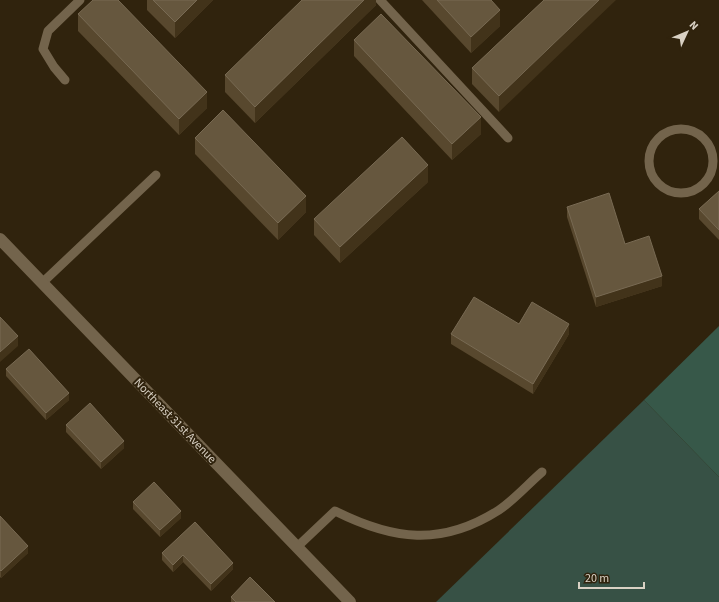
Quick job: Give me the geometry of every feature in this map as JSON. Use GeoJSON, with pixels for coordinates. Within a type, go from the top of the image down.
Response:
{"type":"FeatureCollection","features":[{"type":"Feature","properties":{"kind":"street","name":"Northeast 31st Avenue"},"geometry":{"type":"LineString","coordinates":[[0,239],[350,602]]}},
{"type":"Feature","properties":{"kind":"lane"},"geometry":{"type":"LineString","coordinates":[[65,80],[42,49],[48,31],[80,0]]}},
{"type":"Feature","properties":{"kind":"lane"},"geometry":{"type":"LineString","coordinates":[[380,0],[508,138]]}},
{"type":"Feature","properties":{"kind":"lane"},"geometry":{"type":"LineString","coordinates":[[678,128],[691,129],[702,136],[710,146],[714,158],[712,171],[706,182],[696,190],[684,194],[671,192],[661,188],[652,176],[648,164],[649,151],[656,140],[665,132],[678,128]]}},
{"type":"Feature","properties":{"kind":"lane"},"geometry":{"type":"LineString","coordinates":[[42,283],[156,175]]}},
{"type":"Feature","properties":{"kind":"lane"},"geometry":{"type":"LineString","coordinates":[[297,547],[335,512],[359,523],[410,536],[438,535],[469,525],[499,510],[542,472]]}},
{"type":"Feature","properties":{"kind":"green space"},"geometry":{"type":"Polygon","coordinates":[[[719,326],[719,477],[644,400],[719,326]]]}},
{"type":"Feature","properties":{"kind":"green space"},"geometry":{"type":"Polygon","coordinates":[[[644,400],[719,477],[719,602],[436,602],[644,400]]]}},
{"type":"Feature","properties":{"kind":"building"},"geometry":{"type":"Polygon","coordinates":[[[93,0],[118,0],[207,92],[179,119],[78,14],[93,0]]]}},
{"type":"Feature","properties":{"kind":"building"},"geometry":{"type":"Polygon","coordinates":[[[153,0],[197,0],[175,22],[153,0]]]}},
{"type":"Feature","properties":{"kind":"building"},"geometry":{"type":"Polygon","coordinates":[[[302,0],[364,0],[255,107],[225,75],[302,0]]]}},
{"type":"Feature","properties":{"kind":"building"},"geometry":{"type":"Polygon","coordinates":[[[437,0],[491,0],[500,10],[471,37],[437,0]]]}},
{"type":"Feature","properties":{"kind":"building"},"geometry":{"type":"Polygon","coordinates":[[[544,0],[599,0],[499,96],[472,68],[544,0]]]}},
{"type":"Feature","properties":{"kind":"building"},"geometry":{"type":"Polygon","coordinates":[[[381,14],[481,117],[452,144],[354,40],[381,14]]]}},
{"type":"Feature","properties":{"kind":"building"},"geometry":{"type":"Polygon","coordinates":[[[223,110],[306,196],[278,223],[195,138],[223,110]]]}},
{"type":"Feature","properties":{"kind":"building"},"geometry":{"type":"Polygon","coordinates":[[[402,137],[428,165],[340,247],[314,219],[402,137]]]}},
{"type":"Feature","properties":{"kind":"building"},"geometry":{"type":"Polygon","coordinates":[[[719,191],[719,230],[699,209],[719,191]]]}},
{"type":"Feature","properties":{"kind":"building"},"geometry":{"type":"Polygon","coordinates":[[[609,193],[625,244],[649,236],[662,276],[596,297],[567,207],[609,193]]]}},
{"type":"Feature","properties":{"kind":"building"},"geometry":{"type":"Polygon","coordinates":[[[474,297],[519,324],[532,302],[569,324],[533,384],[451,334],[474,297]]]}},
{"type":"Feature","properties":{"kind":"building"},"geometry":{"type":"Polygon","coordinates":[[[0,317],[18,336],[0,352],[0,317]]]}},
{"type":"Feature","properties":{"kind":"building"},"geometry":{"type":"Polygon","coordinates":[[[29,349],[69,393],[46,413],[6,369],[29,349]]]}},
{"type":"Feature","properties":{"kind":"building"},"geometry":{"type":"Polygon","coordinates":[[[90,403],[124,441],[101,462],[66,425],[90,403]]]}},
{"type":"Feature","properties":{"kind":"building"},"geometry":{"type":"Polygon","coordinates":[[[154,482],[181,511],[160,530],[133,502],[154,482]]]}},
{"type":"Feature","properties":{"kind":"building"},"geometry":{"type":"Polygon","coordinates":[[[0,516],[28,546],[1,571],[0,570],[0,516]]]}},
{"type":"Feature","properties":{"kind":"building"},"geometry":{"type":"Polygon","coordinates":[[[195,522],[233,563],[211,584],[183,555],[173,565],[162,553],[195,522]]]}},
{"type":"Feature","properties":{"kind":"building"},"geometry":{"type":"Polygon","coordinates":[[[250,577],[275,602],[236,602],[231,597],[250,577]]]}}]}
